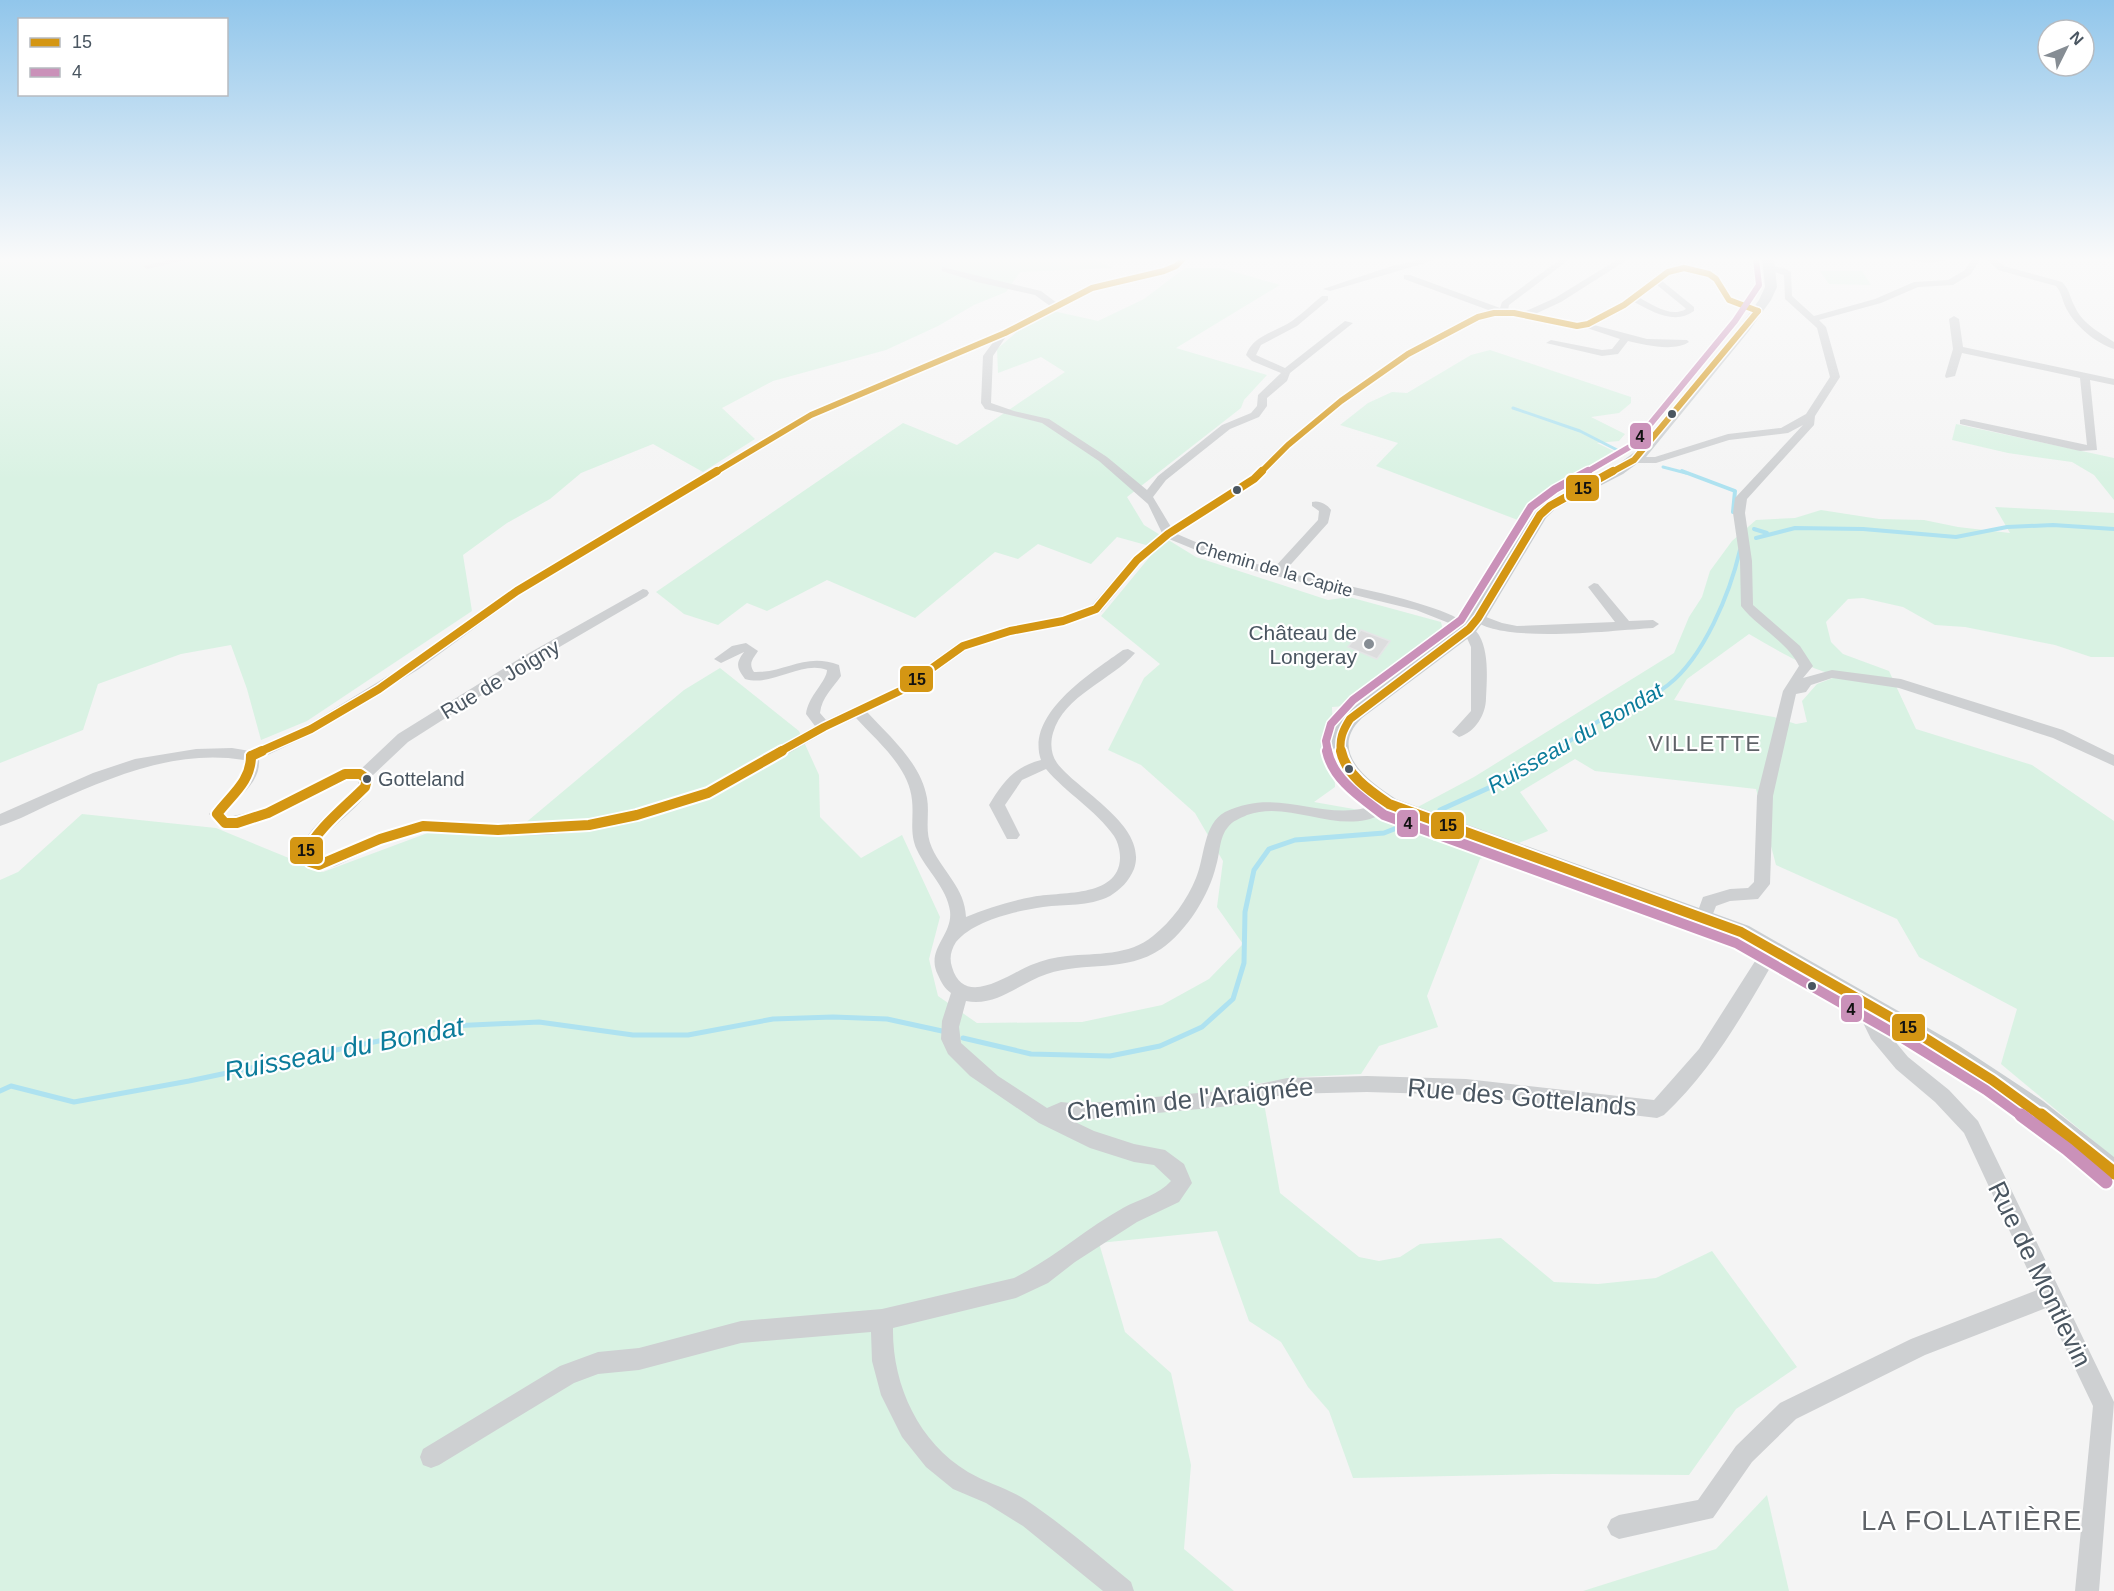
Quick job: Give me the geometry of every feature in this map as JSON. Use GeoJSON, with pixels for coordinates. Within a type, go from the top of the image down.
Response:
{"type":"FeatureCollection","features":[{"type":"Feature","properties":{"kind":"main road"},"geometry":{"type":"LineString","coordinates":[[1740,332],[1634,460],[1550,506],[1540,515],[1474,624],[1362,709],[1342,729],[1339,745],[1345,764],[1369,791],[1389,804],[1741,932],[1969,1063],[2041,1113],[2114,1173]]}},
{"type":"Feature","properties":{"kind":"street"},"geometry":{"type":"LineString","coordinates":[[1278,332],[1258,343],[1251,355],[1259,362],[1286,372]]}},
{"type":"Feature","properties":{"kind":"street"},"geometry":{"type":"LineString","coordinates":[[1147,497],[1162,478],[1226,427],[1255,415],[1262,406],[1262,397],[1283,379],[1286,372],[1336,332]]}},
{"type":"Feature","properties":{"kind":"street"},"geometry":{"type":"LineString","coordinates":[[251,756],[253,764],[248,779],[217,814],[225,823],[239,823],[261,815],[345,774],[364,774],[367,779],[365,787],[315,835],[308,846],[304,855],[310,862],[319,865],[380,839],[423,826],[498,830],[555,829],[637,815],[684,802],[717,788],[857,710],[900,691],[963,646],[1002,633],[1063,621],[1096,609],[1137,560],[1168,534],[1254,479],[1310,427],[1393,363],[1450,332]]}},
{"type":"Feature","properties":{"kind":"street"},"geometry":{"type":"LineString","coordinates":[[1610,332],[1659,344],[1684,342]]}},
{"type":"Feature","properties":{"kind":"street"},"geometry":{"type":"LineString","coordinates":[[1634,460],[1656,460],[1728,437],[1784,431],[1810,416],[1835,377],[1823,332]]}},
{"type":"Feature","properties":{"kind":"street"},"geometry":{"type":"LineString","coordinates":[[1950,376],[1958,349],[1956,332]]}},
{"type":"Feature","properties":{"kind":"street"},"geometry":{"type":"LineString","coordinates":[[2092,332],[2114,346]]}},
{"type":"Feature","properties":{"kind":"street"},"geometry":{"type":"LineString","coordinates":[[0,820],[98,777],[141,763],[196,754],[232,753],[251,756],[311,729],[379,690],[517,591],[811,415],[1005,333]]}},
{"type":"Feature","properties":{"kind":"street","name":"Chemin de la Capite"},"geometry":{"type":"LineString","coordinates":[[1005,333],[987,356],[986,403],[997,409],[1045,422],[1103,459],[1153,503],[1168,534],[1234,561],[1439,612],[1474,624],[1516,630],[1653,624]]}},
{"type":"Feature","properties":{"kind":"street"},"geometry":{"type":"LineString","coordinates":[[1551,343],[1602,353],[1615,352],[1626,337]]}},
{"type":"Feature","properties":{"kind":"street"},"geometry":{"type":"LineString","coordinates":[[1958,349],[2114,382]]}},
{"type":"Feature","properties":{"kind":"street"},"geometry":{"type":"LineString","coordinates":[[1964,422],[2080,448],[2093,448],[2085,376]]}},
{"type":"Feature","properties":{"kind":"street"},"geometry":{"type":"LineString","coordinates":[[1703,919],[1709,902],[1730,895],[1752,894],[1762,884],[1765,796],[1790,691],[1796,678],[1806,666],[1792,644],[1770,629],[1747,606],[1746,561],[1739,513],[1740,498],[1810,423],[1810,416]]}},
{"type":"Feature","properties":{"kind":"street"},"geometry":{"type":"LineString","coordinates":[[1276,573],[1324,521],[1324,510],[1316,504]]}},
{"type":"Feature","properties":{"kind":"street"},"geometry":{"type":"LineString","coordinates":[[1594,587],[1625,625]]}},
{"type":"Feature","properties":{"kind":"street","name":"Rue de Joigny"},"geometry":{"type":"LineString","coordinates":[[364,774],[403,738],[526,660],[643,593]]}},
{"type":"Feature","properties":{"kind":"street"},"geometry":{"type":"LineString","coordinates":[[1459,732],[1476,719],[1480,707],[1478,648],[1474,624]]}},
{"type":"Feature","properties":{"kind":"street"},"geometry":{"type":"LineString","coordinates":[[721,659],[737,649],[746,647],[751,651],[744,661],[744,668],[750,676],[764,678],[816,663],[834,668],[834,676],[813,704],[813,714],[824,727]]}},
{"type":"Feature","properties":{"kind":"street"},"geometry":{"type":"LineString","coordinates":[[1128,652],[1083,685],[1062,705],[1048,729],[1042,746],[1049,763],[1121,834],[1128,847],[1129,861],[1123,876],[1109,888],[1091,897],[1043,901],[1014,908],[958,929],[945,943],[941,957],[945,972],[954,986],[968,993],[985,995],[1003,989],[1030,972],[1049,966],[1109,961],[1132,955],[1152,945],[1170,931],[1206,875],[1219,826],[1227,818],[1248,809],[1269,806],[1345,816],[1362,816],[1378,812],[1389,804]]}},
{"type":"Feature","properties":{"kind":"street"},"geometry":{"type":"LineString","coordinates":[[1790,691],[1801,689],[1806,682],[1832,674],[1901,684],[2003,714],[2058,734],[2114,761]]}},
{"type":"Feature","properties":{"kind":"street"},"geometry":{"type":"LineString","coordinates":[[857,710],[908,767],[920,800],[918,832],[925,851],[950,888],[957,905],[958,929]]}},
{"type":"Feature","properties":{"kind":"street"},"geometry":{"type":"LineString","coordinates":[[1012,835],[997,805],[1012,780],[1025,769],[1049,763]]}},
{"type":"Feature","properties":{"kind":"street","name":"Rue des Gottelands"},"geometry":{"type":"LineString","coordinates":[[1367,1084],[1466,1087],[1657,1109],[1677,1093],[1696,1068],[1772,949]]}},
{"type":"Feature","properties":{"kind":"street","name":"Chemin de l'Araignée"},"geometry":{"type":"LineString","coordinates":[[961,990],[952,1020],[950,1040],[962,1059],[1046,1117],[1061,1110],[1079,1113],[1231,1098],[1287,1086],[1367,1084]]}},
{"type":"Feature","properties":{"kind":"street","name":"Rue de Montlevin"},"geometry":{"type":"LineString","coordinates":[[1861,1000],[1877,1033],[1902,1063],[1942,1096],[1971,1127],[2104,1406],[2087,1591]]}},
{"type":"Feature","properties":{"kind":"street"},"geometry":{"type":"LineString","coordinates":[[431,1457],[568,1374],[598,1364],[651,1357],[741,1332],[882,1320],[1016,1288],[1041,1276],[1068,1255],[1130,1215],[1172,1195],[1182,1183],[1177,1171],[1158,1156],[1134,1153],[1090,1139],[1046,1117]]}},
{"type":"Feature","properties":{"kind":"street"},"geometry":{"type":"LineString","coordinates":[[1619,1527],[1705,1510],[1744,1454],[1788,1411],[1919,1347],[2051,1295]]}},
{"type":"Feature","properties":{"kind":"street"},"geometry":{"type":"LineString","coordinates":[[882,1320],[882,1360],[886,1376],[904,1422],[931,1455],[960,1480],[998,1497],[1068,1546],[1122,1591]]}},
{"type":"Feature","properties":{"kind":"green space"},"geometry":{"type":"Polygon","coordinates":[[[0,332],[924,332],[886,350],[773,381],[722,408],[755,439],[703,472],[653,444],[581,473],[550,499],[507,523],[463,555],[472,611],[307,721],[261,740],[247,689],[231,645],[181,654],[98,684],[83,730],[0,763],[0,332]]]}},
{"type":"Feature","properties":{"kind":"green space"},"geometry":{"type":"Polygon","coordinates":[[[1016,332],[1202,332],[1176,348],[1267,375],[1244,400],[1241,408],[1127,497],[1144,525],[1196,557],[1328,600],[1349,597],[1441,622],[1444,635],[1345,706],[1332,707],[1335,787],[1314,802],[1399,817],[1474,777],[1674,653],[1689,617],[1702,597],[1710,571],[1732,541],[1756,520],[1795,518],[1821,510],[1879,519],[1924,520],[1958,527],[2010,533],[1995,507],[2114,513],[2114,657],[2091,657],[2055,645],[1965,627],[1935,625],[1903,607],[1863,598],[1848,599],[1826,622],[1831,642],[1843,654],[1889,671],[1916,729],[2032,765],[2114,821],[2114,1158],[2001,1064],[2017,1009],[1919,957],[1897,919],[1776,865],[1756,789],[1595,771],[1575,759],[1520,792],[1548,831],[1480,859],[1427,996],[1438,1027],[1379,1046],[1361,1074],[1303,1077],[1254,1084],[1262,1092],[1280,1193],[1359,1257],[1379,1261],[1400,1257],[1420,1244],[1501,1238],[1554,1282],[1598,1284],[1656,1278],[1712,1251],[1797,1367],[1736,1409],[1689,1475],[1554,1474],[1353,1478],[1329,1411],[1308,1387],[1281,1342],[1249,1321],[1217,1231],[1099,1243],[1125,1332],[1171,1373],[1191,1465],[1184,1549],[1234,1591],[0,1591],[0,880],[18,872],[82,814],[216,828],[323,872],[433,831],[511,835],[684,690],[720,668],[799,731],[819,775],[820,817],[861,858],[902,835],[940,917],[929,959],[938,996],[977,1023],[1082,1022],[1162,1005],[1209,979],[1243,944],[1217,907],[1223,861],[1195,813],[1141,765],[1108,750],[1144,678],[1160,664],[1101,616],[1157,548],[1117,537],[1091,564],[1038,544],[1018,559],[995,552],[915,618],[827,580],[767,611],[747,603],[718,625],[684,614],[656,592],[903,423],[957,445],[1065,372],[1041,357],[998,373],[997,349],[1016,332]],[[1749,634],[1687,679],[1674,700],[1774,717],[1796,724],[1807,722],[1802,701],[1817,684],[1838,676],[1781,652],[1749,634]]]}},
{"type":"Feature","properties":{"kind":"green space"},"geometry":{"type":"Polygon","coordinates":[[[1490,350],[1631,397],[1631,403],[1619,413],[1591,417],[1625,434],[1619,441],[1597,443],[1622,455],[1532,509],[1523,522],[1376,466],[1398,443],[1340,425],[1368,403],[1392,392],[1407,393],[1471,355],[1490,350]]]}},
{"type":"Feature","properties":{"kind":"green space"},"geometry":{"type":"Polygon","coordinates":[[[1956,424],[2114,458],[2114,500],[2094,475],[2072,462],[2008,453],[1952,440],[1956,424]]]}},
{"type":"Feature","properties":{"kind":"green space"},"geometry":{"type":"Polygon","coordinates":[[[1767,1495],[1789,1591],[1583,1591],[1716,1549],[1767,1495]]]}},
{"type":"Feature","properties":{"kind":"building","name":"Château de Longeray"},"geometry":{"type":"Polygon","coordinates":[[[1361,630],[1390,641],[1377,659],[1348,647],[1361,630]]]}},
{"type":"Feature","properties":{"kind":"waterway"},"geometry":{"type":"LineString","coordinates":[[1513,408],[1580,431],[1621,452]]}},
{"type":"Feature","properties":{"kind":"waterway"},"geometry":{"type":"LineString","coordinates":[[1663,467],[1686,473]]}},
{"type":"Feature","properties":{"kind":"waterway"},"geometry":{"type":"LineString","coordinates":[[1682,471],[1735,491],[1733,512]]}},
{"type":"Feature","properties":{"kind":"waterway","name":"Ruisseau du Bondat"},"geometry":{"type":"LineString","coordinates":[[1756,538],[1795,528],[1863,529],[1956,537],[2007,527],[2053,525],[2114,529]]}},
{"type":"Feature","properties":{"kind":"waterway"},"geometry":{"type":"LineString","coordinates":[[1754,529],[1767,533]]}},
{"type":"Feature","properties":{"kind":"waterway","name":"Ruisseau du Bondat"},"geometry":{"type":"LineString","coordinates":[[1554,752],[1604,718],[1661,690],[1681,673],[1714,623],[1730,585],[1740,550]]}},
{"type":"Feature","properties":{"kind":"waterway","name":"Ruisseau du Bondat"},"geometry":{"type":"LineString","coordinates":[[1440,810],[1504,781],[1556,751]]}},
{"type":"Feature","properties":{"kind":"waterway","name":"Ruisseau du Bondat"},"geometry":{"type":"LineString","coordinates":[[963,1038],[1031,1054],[1110,1056],[1160,1046],[1202,1027],[1233,999],[1244,963],[1245,912],[1254,870],[1269,849],[1295,840],[1384,833],[1407,824]]}},
{"type":"Feature","properties":{"kind":"waterway","name":"Ruisseau du Bondat"},"geometry":{"type":"LineString","coordinates":[[0,1091],[11,1086],[74,1102],[189,1081],[450,1026],[539,1022],[633,1035],[688,1035],[773,1019],[833,1017],[887,1019],[942,1031]]}},
{"type":"Feature","properties":{"kind":"transit line","name":"15"},"geometry":{"type":"LineString","coordinates":[[251,756],[311,729],[379,689],[517,591],[811,415],[1006,332]]}},
{"type":"Feature","properties":{"kind":"transit line","name":"15"},"geometry":{"type":"LineString","coordinates":[[251,756],[249,774],[245,781],[217,814],[225,823],[237,823],[268,813],[345,774],[360,774],[367,779],[365,787],[331,818],[309,845],[304,855],[310,862],[319,865],[380,839],[423,826],[498,830],[589,825],[637,815],[708,793],[824,727],[900,691],[963,646],[1010,631],[1063,621],[1096,609],[1137,560],[1168,534],[1254,479],[1288,445],[1341,401],[1408,354],[1449,332]]}},
{"type":"Feature","properties":{"kind":"transit line","name":"4"},"geometry":{"type":"LineString","coordinates":[[1726,332],[1633,445],[1555,489],[1531,507],[1461,620],[1353,700],[1331,724],[1326,741],[1333,768],[1353,791],[1384,815],[1736,943],[1899,1036],[1986,1090],[2067,1149],[2106,1182]]}},
{"type":"Feature","properties":{"kind":"transit line","name":"15"},"geometry":{"type":"LineString","coordinates":[[1740,332],[1634,460],[1550,506],[1540,515],[1478,618],[1469,629],[1350,719],[1342,732],[1340,744],[1342,756],[1348,768],[1357,778],[1389,804],[1741,932],[1906,1026],[1992,1080],[2075,1140],[2114,1173]]}},
{"type":"Feature","properties":{"kind":"place","name":"Château de Longeray"},"geometry":{"type":"Point","coordinates":[1369,644]}},
{"type":"Feature","properties":{"kind":"place","name":"Gotteland"},"geometry":{"type":"Point","coordinates":[367,779]}},
{"type":"Feature","properties":{"kind":"district","name":"VILLETTE"},"geometry":{"type":"Point","coordinates":[1705,743]}},
{"type":"Feature","properties":{"kind":"district","name":"LA FOLLATIÈRE"},"geometry":{"type":"Point","coordinates":[1972,1521]}}]}
